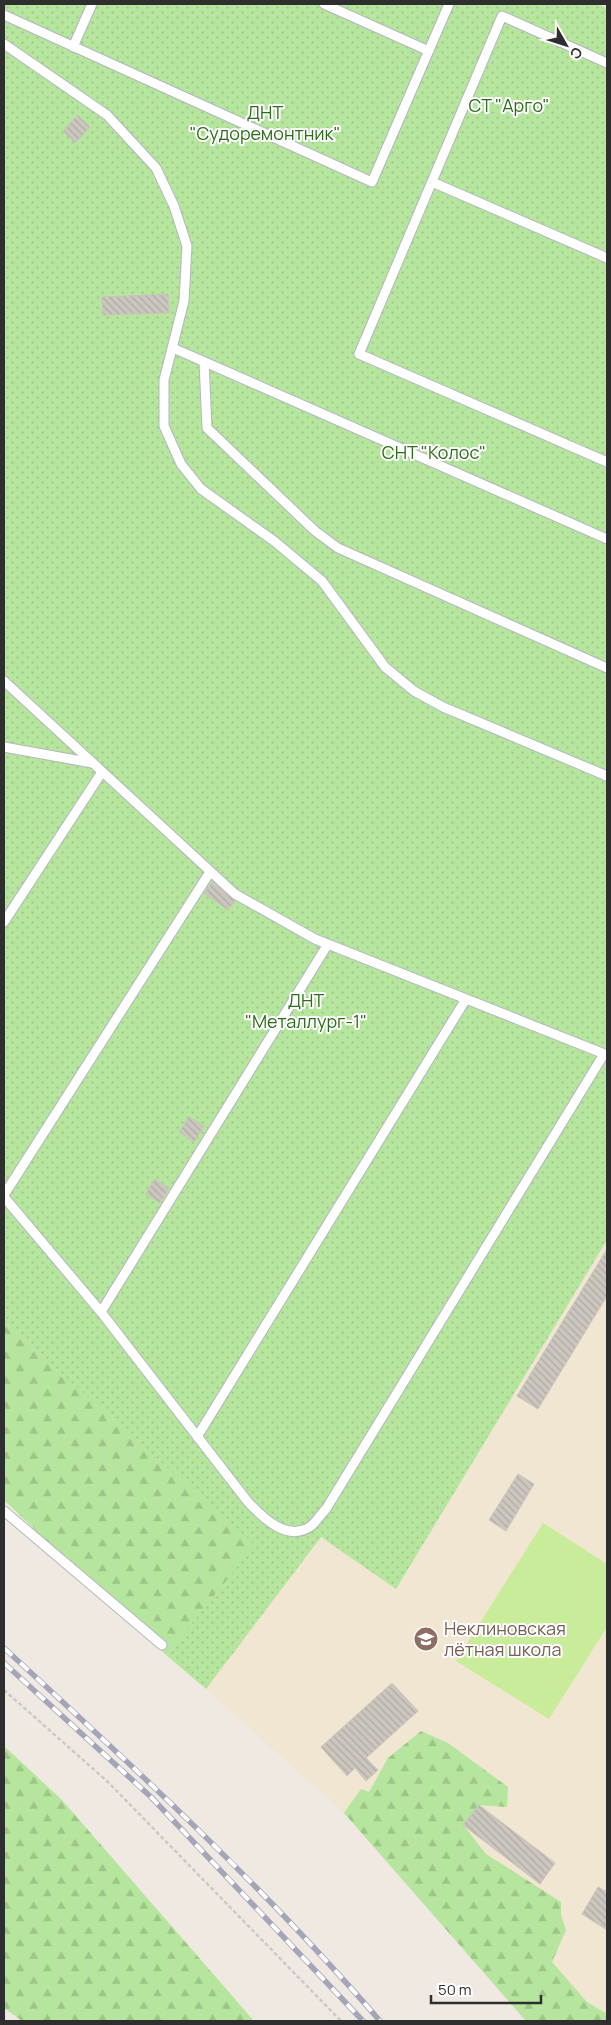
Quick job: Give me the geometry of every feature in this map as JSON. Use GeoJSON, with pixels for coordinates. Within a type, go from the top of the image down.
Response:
{"type":"FeatureCollection","features":[{"type":"Feature","properties":{"kind":"lane"},"geometry":{"type":"LineString","coordinates":[[73,47],[92,4]]}},
{"type":"Feature","properties":{"kind":"lane"},"geometry":{"type":"LineString","coordinates":[[324,4],[429,51]]}},
{"type":"Feature","properties":{"kind":"lane"},"geometry":{"type":"LineString","coordinates":[[4,15],[372,182],[449,4]]}},
{"type":"Feature","properties":{"kind":"lane"},"geometry":{"type":"LineString","coordinates":[[607,63],[502,16],[359,354],[607,462]]}},
{"type":"Feature","properties":{"kind":"lane"},"geometry":{"type":"LineString","coordinates":[[4,44],[107,114],[156,168],[174,206],[187,246],[184,301],[164,380],[164,426],[181,464],[201,489],[274,541],[322,581],[385,667],[414,692],[443,707],[607,776]]}},
{"type":"Feature","properties":{"kind":"lane"},"geometry":{"type":"LineString","coordinates":[[432,182],[607,258]]}},
{"type":"Feature","properties":{"kind":"lane"},"geometry":{"type":"LineString","coordinates":[[173,348],[607,539]]}},
{"type":"Feature","properties":{"kind":"lane"},"geometry":{"type":"LineString","coordinates":[[204,362],[207,428],[330,542],[338,548],[607,668]]}},
{"type":"Feature","properties":{"kind":"lane"},"geometry":{"type":"LineString","coordinates":[[4,681],[235,894],[328,944],[606,1054],[326,1509],[310,1527],[294,1532],[269,1523],[248,1502],[101,1312],[4,1196],[210,872]]}},
{"type":"Feature","properties":{"kind":"lane"},"geometry":{"type":"LineString","coordinates":[[4,747],[92,763]]}},
{"type":"Feature","properties":{"kind":"lane"},"geometry":{"type":"LineString","coordinates":[[4,922],[102,772]]}},
{"type":"Feature","properties":{"kind":"lane"},"geometry":{"type":"LineString","coordinates":[[101,1312],[328,944]]}},
{"type":"Feature","properties":{"kind":"lane"},"geometry":{"type":"LineString","coordinates":[[197,1437],[466,998]]}},
{"type":"Feature","properties":{"kind":"lane"},"geometry":{"type":"LineString","coordinates":[[4,1511],[162,1645]]}},
{"type":"Feature","properties":{"kind":"path"},"geometry":{"type":"LineString","coordinates":[[4,1690],[108,1782],[341,2021]]}},
{"type":"Feature","properties":{"kind":"shaded area","name":"Неклиновская лётная школа"},"geometry":{"type":"Polygon","coordinates":[[[607,1240],[607,2021],[576,2021],[206,1689],[321,1537],[396,1589],[607,1240]]]}},
{"type":"Feature","properties":{"kind":"green space","name":"ДНТ \"Металлург-1\""},"geometry":{"type":"Polygon","coordinates":[[[4,4],[598,4],[607,8],[607,1240],[396,1589],[321,1537],[206,1689],[166,1655],[255,1545],[4,1323],[4,4]]]}},
{"type":"Feature","properties":{"kind":"green space"},"geometry":{"type":"Polygon","coordinates":[[[4,1323],[256,1545],[166,1655],[4,1500],[4,1323]]]}},
{"type":"Feature","properties":{"kind":"green space"},"geometry":{"type":"Polygon","coordinates":[[[543,1523],[607,1564],[607,1627],[549,1719],[456,1661],[543,1523]]]}},
{"type":"Feature","properties":{"kind":"green space"},"geometry":{"type":"Polygon","coordinates":[[[421,1731],[448,1743],[508,1787],[507,1807],[479,1805],[464,1826],[486,1854],[561,1902],[561,1915],[566,1930],[552,1962],[587,2002],[607,2014],[607,2021],[526,2021],[344,1813],[361,1789],[369,1792],[388,1758],[421,1731]]]}},
{"type":"Feature","properties":{"kind":"green space"},"geometry":{"type":"Polygon","coordinates":[[[4,1746],[62,1800],[254,2021],[22,2021],[4,2008],[4,1746]]]}},
{"type":"Feature","properties":{"kind":"building"},"geometry":{"type":"Polygon","coordinates":[[[78,115],[90,127],[75,143],[63,131],[78,115]]]}},
{"type":"Feature","properties":{"kind":"building"},"geometry":{"type":"Polygon","coordinates":[[[168,294],[169,313],[103,315],[102,297],[168,294]]]}},
{"type":"Feature","properties":{"kind":"building"},"geometry":{"type":"Polygon","coordinates":[[[212,882],[235,901],[228,910],[204,893],[212,882]]]}},
{"type":"Feature","properties":{"kind":"building"},"geometry":{"type":"Polygon","coordinates":[[[189,1117],[204,1126],[194,1142],[179,1132],[189,1117]]]}},
{"type":"Feature","properties":{"kind":"building"},"geometry":{"type":"Polygon","coordinates":[[[155,1179],[169,1188],[160,1203],[146,1194],[155,1179]]]}},
{"type":"Feature","properties":{"kind":"building"},"geometry":{"type":"Polygon","coordinates":[[[607,1249],[607,1296],[538,1409],[517,1396],[607,1249]]]}},
{"type":"Feature","properties":{"kind":"building"},"geometry":{"type":"Polygon","coordinates":[[[518,1474],[534,1484],[506,1531],[489,1520],[518,1474]]]}},
{"type":"Feature","properties":{"kind":"building"},"geometry":{"type":"Polygon","coordinates":[[[392,1683],[418,1711],[366,1758],[378,1770],[366,1781],[355,1768],[347,1776],[321,1747],[392,1683]]]}},
{"type":"Feature","properties":{"kind":"building"},"geometry":{"type":"Polygon","coordinates":[[[479,1805],[555,1863],[540,1884],[463,1825],[479,1805]]]}},
{"type":"Feature","properties":{"kind":"building"},"geometry":{"type":"Polygon","coordinates":[[[598,1887],[607,1892],[607,1930],[582,1914],[598,1887]]]}},
{"type":"Feature","properties":{"kind":"railway"},"geometry":{"type":"LineString","coordinates":[[4,1648],[150,1783],[244,1875],[336,1971],[380,2021]]}},
{"type":"Feature","properties":{"kind":"railway"},"geometry":{"type":"LineString","coordinates":[[4,1663],[151,1797],[363,2021]]}},
{"type":"Feature","properties":{"kind":"place","name":"Неклиновская лётная школа"},"geometry":{"type":"Point","coordinates":[426,1639]}},
{"type":"Feature","properties":{"kind":"park label","name":"СТ \"Арго\""},"geometry":{"type":"Point","coordinates":[509,106]}},
{"type":"Feature","properties":{"kind":"park label","name":"ДНТ \"Судоремонтник\""},"geometry":{"type":"Point","coordinates":[265,123]}},
{"type":"Feature","properties":{"kind":"park label","name":"СНТ \"Колос\""},"geometry":{"type":"Point","coordinates":[434,453]}}]}
